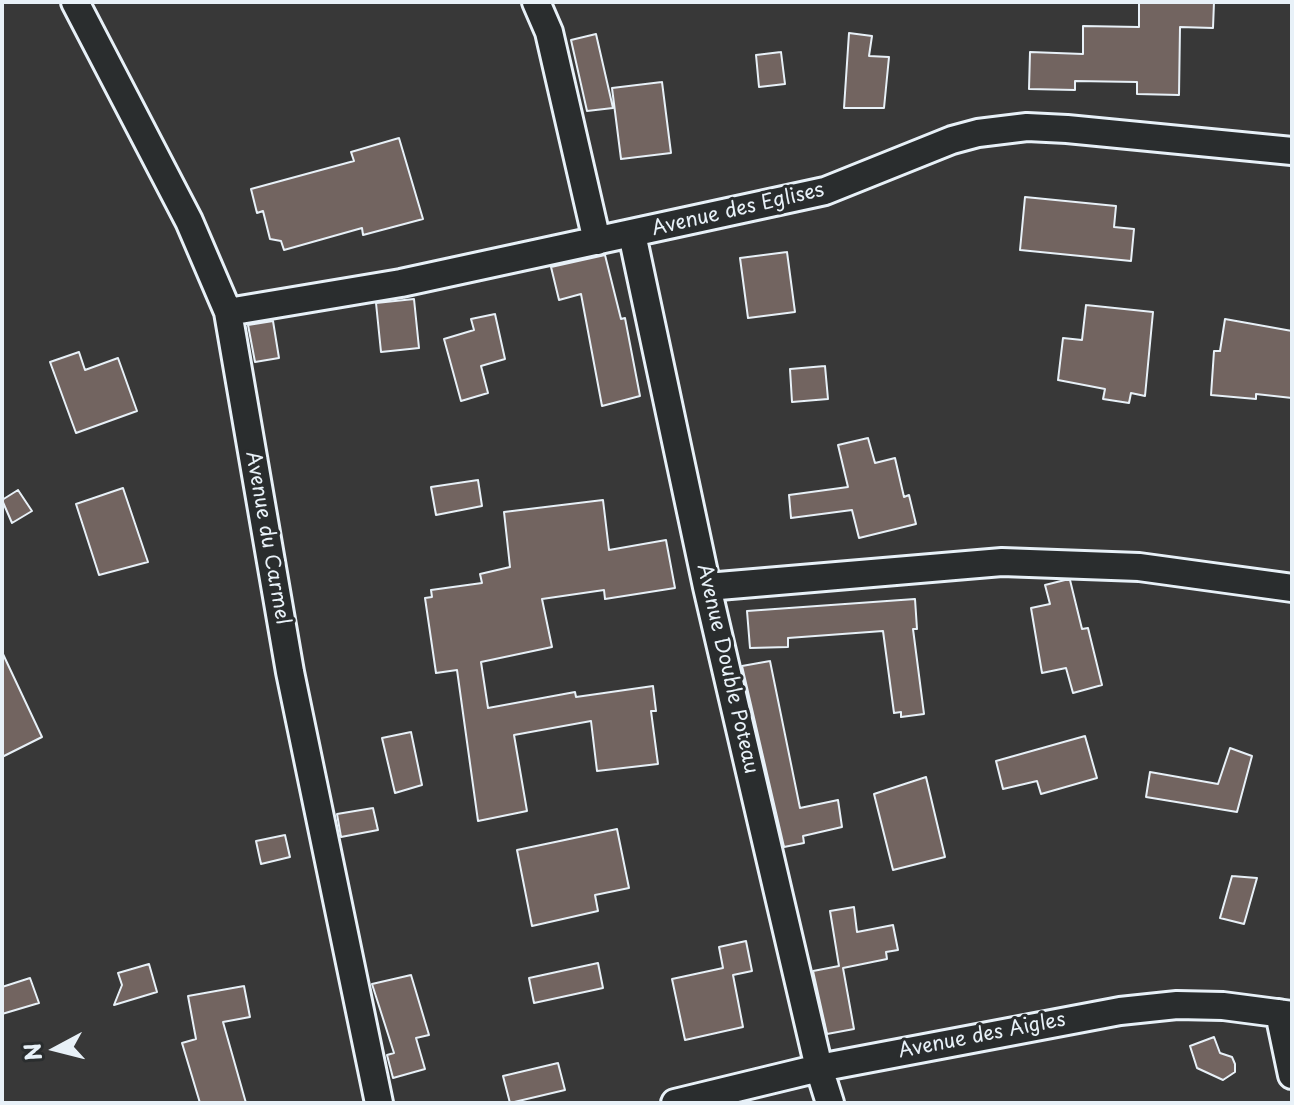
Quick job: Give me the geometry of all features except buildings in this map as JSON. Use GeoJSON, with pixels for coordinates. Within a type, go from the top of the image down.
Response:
{"type":"FeatureCollection","features":[{"type":"Feature","properties":{"kind":"street","name":"Avenue du Carmel"},"geometry":{"type":"LineString","coordinates":[[75,2],[189,221],[228,312],[293,688],[379,1103]]}},
{"type":"Feature","properties":{"kind":"street"},"geometry":{"type":"LineString","coordinates":[[536,2],[549,32],[597,241]]}},
{"type":"Feature","properties":{"kind":"street","name":"Avenue des Eglises"},"geometry":{"type":"LineString","coordinates":[[228,312],[401,283],[825,191],[952,140],[1004,129],[1027,127],[1137,133],[1292,151]]}},
{"type":"Feature","properties":{"kind":"street","name":"Avenue Double Poteau"},"geometry":{"type":"LineString","coordinates":[[632,234],[707,587],[819,1068],[830,1103]]}},
{"type":"Feature","properties":{"kind":"street"},"geometry":{"type":"LineString","coordinates":[[707,587],[1002,562],[1139,567],[1292,588]]}},
{"type":"Feature","properties":{"kind":"street","name":"Avenue des Aigles"},"geometry":{"type":"LineString","coordinates":[[675,1103],[819,1068],[1120,1011],[1192,1005],[1286,1014]]}},
{"type":"Feature","properties":{"kind":"street"},"geometry":{"type":"LineString","coordinates":[[1286,1014],[1292,1075]]}}]}
